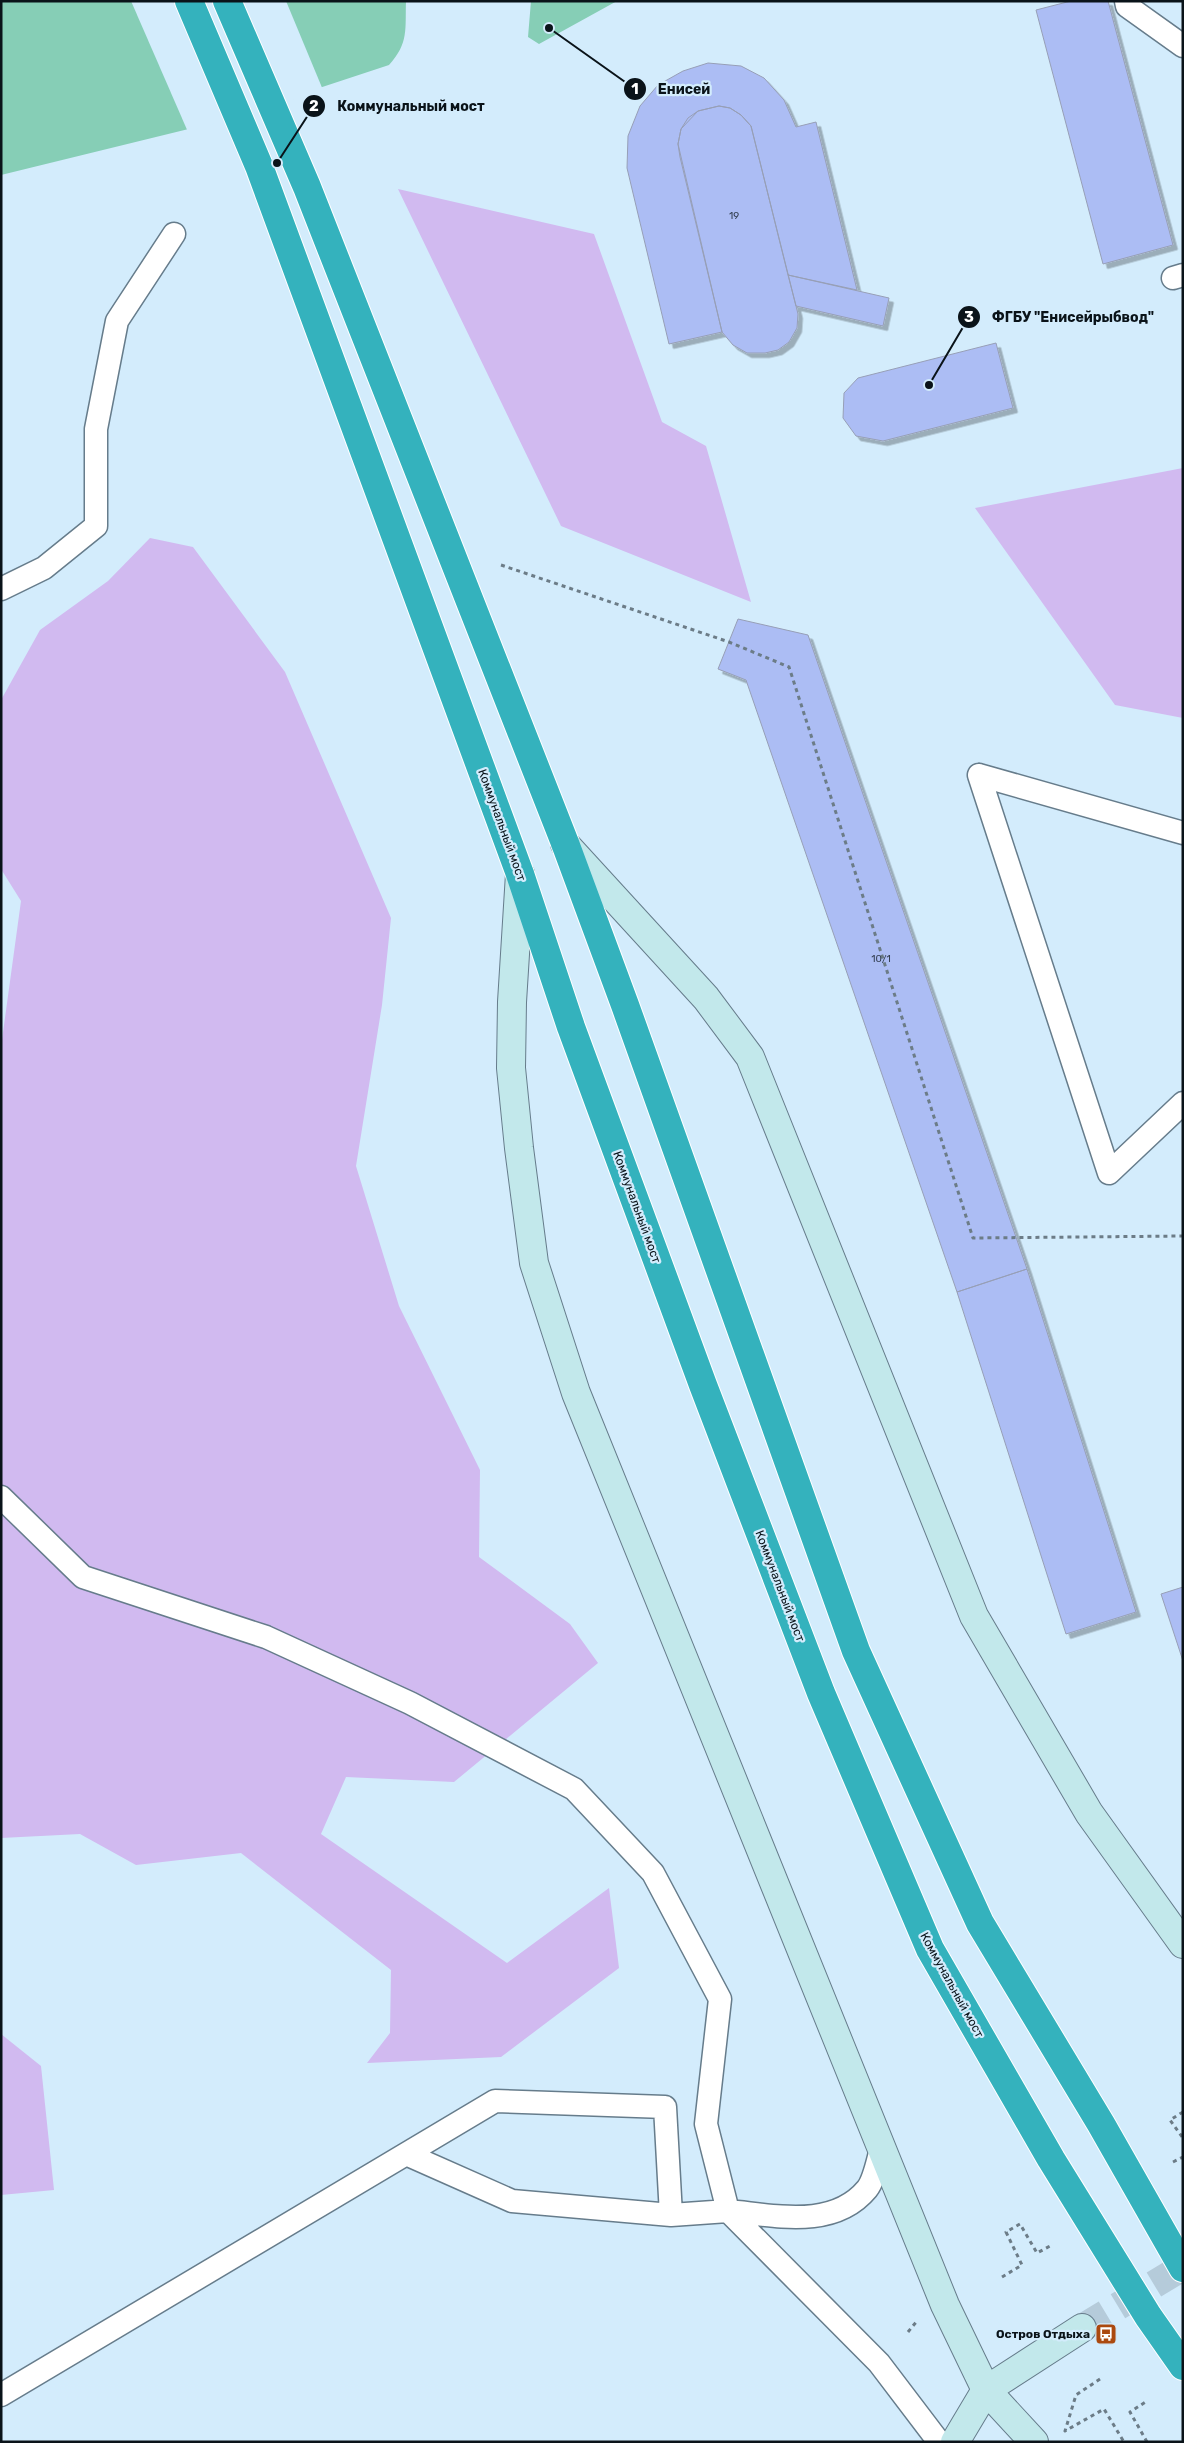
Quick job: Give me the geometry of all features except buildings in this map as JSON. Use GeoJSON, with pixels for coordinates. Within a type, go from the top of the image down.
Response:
{"type":"FeatureCollection","features":[{"type":"Feature","properties":{"kind":"highway","name":"Коммунальный мост"},"geometry":{"type":"LineString","coordinates":[[190,1],[259,166],[321,332],[520,874],[570,1027],[706,1394],[821,1693],[930,1949],[1051,2159],[1148,2316],[1183,2366]]}},
{"type":"Feature","properties":{"kind":"highway"},"geometry":{"type":"LineString","coordinates":[[227,1],[307,187],[565,843],[625,1004],[856,1651],[980,1923],[1101,2124],[1183,2268]]}},
{"type":"Feature","properties":{"kind":"main road"},"geometry":{"type":"LineString","coordinates":[[565,843],[706,998],[750,1057],[974,1616],[1089,1813],[1183,1944]]}},
{"type":"Feature","properties":{"kind":"main road"},"geometry":{"type":"LineString","coordinates":[[520,874],[512,1002],[511,1068],[519,1148],[534,1263],[576,1393],[945,2305],[986,2390],[1034,2442]]}},
{"type":"Feature","properties":{"kind":"main road"},"geometry":{"type":"LineString","coordinates":[[954,2442],[986,2390],[1082,2328]]}},
{"type":"Feature","properties":{"kind":"lane"},"geometry":{"type":"LineString","coordinates":[[1126,1],[1127,6],[1183,46]]}},
{"type":"Feature","properties":{"kind":"lane"},"geometry":{"type":"LineString","coordinates":[[1,589],[44,568],[96,526],[96,429],[117,321],[174,234]]}},
{"type":"Feature","properties":{"kind":"lane"},"geometry":{"type":"LineString","coordinates":[[1183,833],[979,775],[1109,1172],[1183,1103]]}},
{"type":"Feature","properties":{"kind":"lane"},"geometry":{"type":"LineString","coordinates":[[1,1498],[83,1577],[266,1637],[410,1703],[574,1789],[653,1873],[720,1999],[706,2124],[728,2211],[878,2363],[939,2442]]}},
{"type":"Feature","properties":{"kind":"lane"},"geometry":{"type":"LineString","coordinates":[[1,2395],[495,2101],[665,2108],[671,2216]]}},
{"type":"Feature","properties":{"kind":"lane"},"geometry":{"type":"LineString","coordinates":[[406,2154],[512,2201],[671,2216],[728,2211],[810,2218],[846,2207],[868,2188],[882,2146]]}},
{"type":"Feature","properties":{"kind":"path"},"geometry":{"type":"LineString","coordinates":[[500,565],[729,642],[789,667],[973,1238],[1183,1236]]}},
{"type":"Feature","properties":{"kind":"path"},"geometry":{"type":"LineString","coordinates":[[1183,2112],[1170,2120],[1183,2138]]}},
{"type":"Feature","properties":{"kind":"path"},"geometry":{"type":"LineString","coordinates":[[1173,2162],[1183,2157]]}},
{"type":"Feature","properties":{"kind":"path"},"geometry":{"type":"LineString","coordinates":[[1002,2277],[1022,2266],[1006,2232],[1020,2224],[1037,2253],[1052,2246]]}},
{"type":"Feature","properties":{"kind":"path"},"geometry":{"type":"LineString","coordinates":[[1100,2379],[1076,2395],[1065,2431],[1104,2409],[1124,2442]]}},
{"type":"Feature","properties":{"kind":"path"},"geometry":{"type":"LineString","coordinates":[[1147,2401],[1130,2412],[1147,2442]]}},
{"type":"Feature","properties":{"kind":"shaded area"},"geometry":{"type":"Polygon","coordinates":[[[1,1],[406,1],[405,35],[400,50],[389,65],[213,123],[1,175],[1,1]]]}},
{"type":"Feature","properties":{"kind":"shaded area"},"geometry":{"type":"Polygon","coordinates":[[[531,1],[617,1],[539,44],[528,37],[531,1]]]}},
{"type":"Feature","properties":{"kind":"shaded area"},"geometry":{"type":"Polygon","coordinates":[[[398,189],[594,234],[662,422],[706,446],[751,602],[561,526],[398,189]]]}},
{"type":"Feature","properties":{"kind":"shaded area"},"geometry":{"type":"Polygon","coordinates":[[[1183,468],[1183,718],[1115,705],[975,508],[1183,468]]]}},
{"type":"Feature","properties":{"kind":"shaded area"},"geometry":{"type":"Polygon","coordinates":[[[150,538],[193,547],[285,672],[391,918],[382,1005],[356,1166],[399,1306],[480,1470],[479,1557],[570,1624],[598,1663],[454,1782],[346,1777],[321,1834],[507,1963],[609,1888],[619,1968],[501,2057],[367,2063],[390,2033],[391,1970],[241,1853],[136,1865],[80,1834],[1,1838],[1,1047],[21,901],[1,869],[1,700],[40,630],[108,581],[150,538]]]}},
{"type":"Feature","properties":{"kind":"shaded area"},"geometry":{"type":"Polygon","coordinates":[[[1,2034],[41,2066],[54,2190],[1,2195],[1,2034]]]}},
{"type":"Feature","properties":{"kind":"pier"},"geometry":{"type":"Polygon","coordinates":[[[131,1],[286,1],[323,90],[188,132],[131,1]]]}},
{"type":"Feature","properties":{"kind":"tunnel"},"geometry":{"type":"LineString","coordinates":[[1082,2328],[1183,2267]]}},
{"type":"Feature","properties":{"kind":"place","name":"Енисей"},"geometry":{"type":"Point","coordinates":[549,28]}},
{"type":"Feature","properties":{"kind":"place","name":"Коммунальный мост"},"geometry":{"type":"Point","coordinates":[277,163]}},
{"type":"Feature","properties":{"kind":"place","name":"ФГБУ \"Енисейрыбвод\""},"geometry":{"type":"Point","coordinates":[929,385]}},
{"type":"Feature","properties":{"kind":"place","name":"Остров Отдыха"},"geometry":{"type":"Point","coordinates":[1106,2334]}}]}
